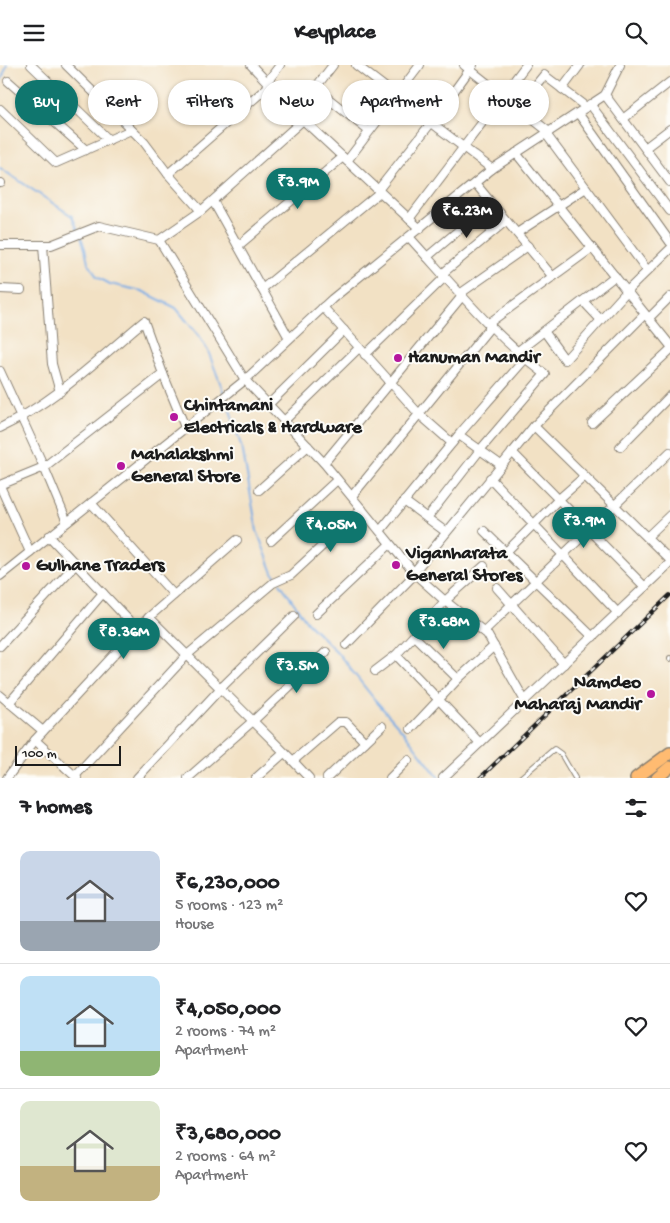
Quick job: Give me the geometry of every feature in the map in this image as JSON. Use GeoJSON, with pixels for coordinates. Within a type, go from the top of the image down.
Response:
{"type":"FeatureCollection","features":[{"type":"Feature","properties":{"kind":"main road"},"geometry":{"type":"LineString","coordinates":[[636,778],[670,753]]}},
{"type":"Feature","properties":{"kind":"main road"},"geometry":{"type":"LineString","coordinates":[[657,778],[670,767]]}},
{"type":"Feature","properties":{"kind":"street"},"geometry":{"type":"LineString","coordinates":[[30,65],[109,140]]}},
{"type":"Feature","properties":{"kind":"street"},"geometry":{"type":"LineString","coordinates":[[66,65],[144,142],[168,174],[201,211]]}},
{"type":"Feature","properties":{"kind":"street"},"geometry":{"type":"LineString","coordinates":[[251,65],[265,80]]}},
{"type":"Feature","properties":{"kind":"street"},"geometry":{"type":"LineString","coordinates":[[271,80],[280,65]]}},
{"type":"Feature","properties":{"kind":"street"},"geometry":{"type":"LineString","coordinates":[[321,80],[333,65]]}},
{"type":"Feature","properties":{"kind":"street"},"geometry":{"type":"LineString","coordinates":[[356,65],[375,80]]}},
{"type":"Feature","properties":{"kind":"street"},"geometry":{"type":"LineString","coordinates":[[409,80],[420,65]]}},
{"type":"Feature","properties":{"kind":"street"},"geometry":{"type":"LineString","coordinates":[[514,80],[526,65]]}},
{"type":"Feature","properties":{"kind":"street"},"geometry":{"type":"LineString","coordinates":[[562,89],[579,65]]}},
{"type":"Feature","properties":{"kind":"street"},"geometry":{"type":"LineString","coordinates":[[0,576],[245,380],[324,307],[492,169],[605,95],[620,65]]}},
{"type":"Feature","properties":{"kind":"street"},"geometry":{"type":"LineString","coordinates":[[459,81],[469,66],[485,80]]}},
{"type":"Feature","properties":{"kind":"street"},"geometry":{"type":"LineString","coordinates":[[540,80],[544,75],[588,106],[670,211]]}},
{"type":"Feature","properties":{"kind":"street"},"geometry":{"type":"LineString","coordinates":[[623,119],[669,80]]}},
{"type":"Feature","properties":{"kind":"street"},"geometry":{"type":"LineString","coordinates":[[8,81],[86,150]]}},
{"type":"Feature","properties":{"kind":"street"},"geometry":{"type":"LineString","coordinates":[[168,174],[261,91]]}},
{"type":"Feature","properties":{"kind":"street"},"geometry":{"type":"LineString","coordinates":[[605,95],[669,178]]}},
{"type":"Feature","properties":{"kind":"street"},"geometry":{"type":"LineString","coordinates":[[332,102],[369,131]]}},
{"type":"Feature","properties":{"kind":"street"},"geometry":{"type":"LineString","coordinates":[[0,109],[56,163],[131,130]]}},
{"type":"Feature","properties":{"kind":"street"},"geometry":{"type":"LineString","coordinates":[[578,113],[670,242]]}},
{"type":"Feature","properties":{"kind":"street"},"geometry":{"type":"LineString","coordinates":[[160,240],[213,201],[297,125]]}},
{"type":"Feature","properties":{"kind":"street"},"geometry":{"type":"LineString","coordinates":[[308,125],[420,229]]}},
{"type":"Feature","properties":{"kind":"street"},"geometry":{"type":"LineString","coordinates":[[238,246],[345,159],[374,125]]}},
{"type":"Feature","properties":{"kind":"street"},"geometry":{"type":"LineString","coordinates":[[262,289],[379,191],[429,125]]}},
{"type":"Feature","properties":{"kind":"street"},"geometry":{"type":"LineString","coordinates":[[434,125],[492,169]]}},
{"type":"Feature","properties":{"kind":"street"},"geometry":{"type":"LineString","coordinates":[[409,219],[479,125]]}},
{"type":"Feature","properties":{"kind":"street"},"geometry":{"type":"LineString","coordinates":[[538,125],[547,133],[647,270]]}},
{"type":"Feature","properties":{"kind":"street"},"geometry":{"type":"LineString","coordinates":[[645,148],[670,129]]}},
{"type":"Feature","properties":{"kind":"street"},"geometry":{"type":"LineString","coordinates":[[516,153],[670,345]]}},
{"type":"Feature","properties":{"kind":"street"},"geometry":{"type":"LineString","coordinates":[[475,183],[553,277]]}},
{"type":"Feature","properties":{"kind":"street"},"geometry":{"type":"LineString","coordinates":[[516,233],[586,188]]}},
{"type":"Feature","properties":{"kind":"street"},"geometry":{"type":"LineString","coordinates":[[213,201],[289,338]]}},
{"type":"Feature","properties":{"kind":"street"},"geometry":{"type":"LineString","coordinates":[[427,257],[491,203]]}},
{"type":"Feature","properties":{"kind":"street"},"geometry":{"type":"LineString","coordinates":[[365,355],[443,276],[506,221]]}},
{"type":"Feature","properties":{"kind":"street"},"geometry":{"type":"LineString","coordinates":[[0,245],[51,245],[99,226],[160,240],[245,380],[324,463],[336,480],[352,496],[415,573],[445,601],[487,634],[525,701]]}},
{"type":"Feature","properties":{"kind":"street"},"geometry":{"type":"LineString","coordinates":[[408,237],[490,325],[524,359],[545,374],[480,450],[427,518]]}},
{"type":"Feature","properties":{"kind":"street"},"geometry":{"type":"LineString","coordinates":[[43,245],[52,364],[60,392]]}},
{"type":"Feature","properties":{"kind":"street"},"geometry":{"type":"LineString","coordinates":[[324,463],[462,294],[528,246]]}},
{"type":"Feature","properties":{"kind":"street"},"geometry":{"type":"LineString","coordinates":[[352,496],[490,325],[592,248]]}},
{"type":"Feature","properties":{"kind":"street"},"geometry":{"type":"LineString","coordinates":[[544,331],[566,360],[626,291],[670,249]]}},
{"type":"Feature","properties":{"kind":"street"},"geometry":{"type":"LineString","coordinates":[[517,351],[615,276]]}},
{"type":"Feature","properties":{"kind":"street"},"geometry":{"type":"LineString","coordinates":[[0,289],[21,290]]}},
{"type":"Feature","properties":{"kind":"street"},"geometry":{"type":"LineString","coordinates":[[346,645],[415,573],[446,532],[534,426],[647,316],[670,297]]}},
{"type":"Feature","properties":{"kind":"street"},"geometry":{"type":"LineString","coordinates":[[583,301],[600,319]]}},
{"type":"Feature","properties":{"kind":"street"},"geometry":{"type":"LineString","coordinates":[[324,307],[419,414],[452,443]]}},
{"type":"Feature","properties":{"kind":"street"},"geometry":{"type":"LineString","coordinates":[[0,428],[22,417],[60,392],[144,321],[185,427]]}},
{"type":"Feature","properties":{"kind":"street"},"geometry":{"type":"LineString","coordinates":[[268,405],[344,330]]}},
{"type":"Feature","properties":{"kind":"street"},"geometry":{"type":"LineString","coordinates":[[284,421],[359,348]]}},
{"type":"Feature","properties":{"kind":"street"},"geometry":{"type":"LineString","coordinates":[[592,423],[670,349]]}},
{"type":"Feature","properties":{"kind":"street"},"geometry":{"type":"LineString","coordinates":[[380,531],[524,359]]}},
{"type":"Feature","properties":{"kind":"street"},"geometry":{"type":"LineString","coordinates":[[0,371],[67,522]]}},
{"type":"Feature","properties":{"kind":"street"},"geometry":{"type":"LineString","coordinates":[[30,552],[0,485],[44,467],[163,374]]}},
{"type":"Feature","properties":{"kind":"street"},"geometry":{"type":"LineString","coordinates":[[620,447],[670,396]]}},
{"type":"Feature","properties":{"kind":"street"},"geometry":{"type":"LineString","coordinates":[[446,776],[593,637],[670,561],[534,426]]}},
{"type":"Feature","properties":{"kind":"street"},"geometry":{"type":"LineString","coordinates":[[459,435],[501,465]]}},
{"type":"Feature","properties":{"kind":"street"},"geometry":{"type":"LineString","coordinates":[[259,490],[308,446]]}},
{"type":"Feature","properties":{"kind":"street"},"geometry":{"type":"LineString","coordinates":[[512,452],[645,587]]}},
{"type":"Feature","properties":{"kind":"street"},"geometry":{"type":"LineString","coordinates":[[484,631],[670,452]]}},
{"type":"Feature","properties":{"kind":"street"},"geometry":{"type":"LineString","coordinates":[[506,552],[585,475]]}},
{"type":"Feature","properties":{"kind":"street"},"geometry":{"type":"LineString","coordinates":[[490,478],[618,613]]}},
{"type":"Feature","properties":{"kind":"street"},"geometry":{"type":"LineString","coordinates":[[271,541],[336,480]]}},
{"type":"Feature","properties":{"kind":"street"},"geometry":{"type":"LineString","coordinates":[[404,501],[446,532]]}},
{"type":"Feature","properties":{"kind":"street"},"geometry":{"type":"LineString","coordinates":[[91,503],[174,595]]}},
{"type":"Feature","properties":{"kind":"street"},"geometry":{"type":"LineString","coordinates":[[35,740],[76,777],[186,655],[273,583],[291,575],[362,509]]}},
{"type":"Feature","properties":{"kind":"street"},"geometry":{"type":"LineString","coordinates":[[647,537],[670,515]]}},
{"type":"Feature","properties":{"kind":"street"},"geometry":{"type":"LineString","coordinates":[[484,531],[593,637]]}},
{"type":"Feature","properties":{"kind":"street"},"geometry":{"type":"LineString","coordinates":[[50,536],[137,629]]}},
{"type":"Feature","properties":{"kind":"street"},"geometry":{"type":"LineString","coordinates":[[8,778],[35,740],[137,629],[237,540]]}},
{"type":"Feature","properties":{"kind":"street"},"geometry":{"type":"LineString","coordinates":[[316,614],[390,543]]}},
{"type":"Feature","properties":{"kind":"street"},"geometry":{"type":"LineString","coordinates":[[0,646],[76,564]]}},
{"type":"Feature","properties":{"kind":"street"},"geometry":{"type":"LineString","coordinates":[[375,671],[396,655],[445,601],[484,566]]}},
{"type":"Feature","properties":{"kind":"street"},"geometry":{"type":"LineString","coordinates":[[497,588],[564,664]]}},
{"type":"Feature","properties":{"kind":"street"},"geometry":{"type":"LineString","coordinates":[[9,703],[104,593]]}},
{"type":"Feature","properties":{"kind":"street"},"geometry":{"type":"LineString","coordinates":[[137,778],[220,689],[294,616]]}},
{"type":"Feature","properties":{"kind":"street"},"geometry":{"type":"LineString","coordinates":[[149,617],[309,778]]}},
{"type":"Feature","properties":{"kind":"street"},"geometry":{"type":"LineString","coordinates":[[414,635],[458,679]]}},
{"type":"Feature","properties":{"kind":"street"},"geometry":{"type":"LineString","coordinates":[[411,729],[458,679],[494,646]]}},
{"type":"Feature","properties":{"kind":"street"},"geometry":{"type":"LineString","coordinates":[[188,778],[253,721],[326,652]]}},
{"type":"Feature","properties":{"kind":"street"},"geometry":{"type":"LineString","coordinates":[[396,655],[480,743]]}},
{"type":"Feature","properties":{"kind":"street"},"geometry":{"type":"LineString","coordinates":[[0,695],[43,731]]}},
{"type":"Feature","properties":{"kind":"street"},"geometry":{"type":"LineString","coordinates":[[293,761],[338,722],[346,722],[365,742]]}},
{"type":"Feature","properties":{"kind":"street"},"geometry":{"type":"LineString","coordinates":[[327,778],[382,726]]}},
{"type":"Feature","properties":{"kind":"street"},"geometry":{"type":"LineString","coordinates":[[256,778],[284,753]]}},
{"type":"Feature","properties":{"kind":"street"},"geometry":{"type":"LineString","coordinates":[[390,778],[408,760]]}},
{"type":"Feature","properties":{"kind":"lane"},"geometry":{"type":"LineString","coordinates":[[520,778],[554,749],[561,754],[575,778]]}},
{"type":"Feature","properties":{"kind":"waterway"},"geometry":{"type":"LineString","coordinates":[[0,84],[7,65]]}},
{"type":"Feature","properties":{"kind":"waterway"},"geometry":{"type":"LineString","coordinates":[[0,168],[72,216],[79,233]]}},
{"type":"Feature","properties":{"kind":"waterway"},"geometry":{"type":"LineString","coordinates":[[81,237],[88,262],[97,277],[110,284],[142,291],[176,308],[199,336],[208,351],[224,393]]}},
{"type":"Feature","properties":{"kind":"waterway"},"geometry":{"type":"LineString","coordinates":[[226,397],[243,452],[257,531],[277,579]]}},
{"type":"Feature","properties":{"kind":"waterway"},"geometry":{"type":"LineString","coordinates":[[280,583],[307,622],[337,652],[439,778]]}},
{"type":"Feature","properties":{"kind":"railway"},"geometry":{"type":"LineString","coordinates":[[480,778],[670,595]]}},
{"type":"Feature","properties":{"kind":"place","name":"Hanuman Mandir"},"geometry":{"type":"Point","coordinates":[398,358]}},
{"type":"Feature","properties":{"kind":"place","name":"Chintamani Electricals & Hardware"},"geometry":{"type":"Point","coordinates":[174,417]}},
{"type":"Feature","properties":{"kind":"place","name":"Mahalakshmi General Store"},"geometry":{"type":"Point","coordinates":[121,466]}},
{"type":"Feature","properties":{"kind":"place","name":"Viganharata General Stores"},"geometry":{"type":"Point","coordinates":[396,565]}},
{"type":"Feature","properties":{"kind":"place","name":"Gulhane Traders"},"geometry":{"type":"Point","coordinates":[26,566]}},
{"type":"Feature","properties":{"kind":"place","name":"Namdeo Maharaj Mandir"},"geometry":{"type":"Point","coordinates":[651,694]}}]}
